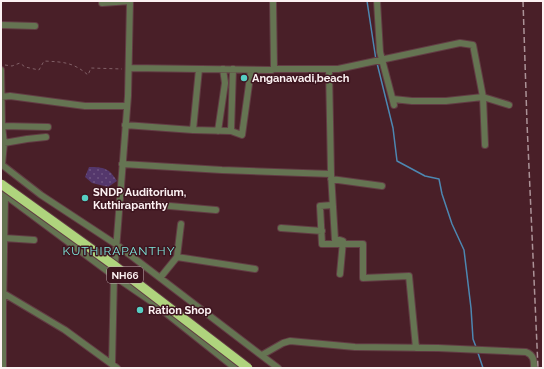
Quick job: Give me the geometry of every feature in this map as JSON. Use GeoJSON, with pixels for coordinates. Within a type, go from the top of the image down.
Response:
{"type":"FeatureCollection","features":[{"type":"Feature","properties":{"kind":"highway","name":"NH66"},"geometry":{"type":"LineString","coordinates":[[1,184],[115,266],[248,368]]}},
{"type":"Feature","properties":{"kind":"street"},"geometry":{"type":"LineString","coordinates":[[102,3],[130,1],[127,106],[114,276],[115,366]]}},
{"type":"Feature","properties":{"kind":"street"},"geometry":{"type":"LineString","coordinates":[[273,1],[273,69]]}},
{"type":"Feature","properties":{"kind":"street"},"geometry":{"type":"LineString","coordinates":[[377,1],[380,52],[393,102],[446,101],[482,97],[508,105]]}},
{"type":"Feature","properties":{"kind":"street"},"geometry":{"type":"LineString","coordinates":[[1,26],[35,26]]}},
{"type":"Feature","properties":{"kind":"street"},"geometry":{"type":"LineString","coordinates":[[129,68],[251,70],[338,69],[460,43],[473,45],[482,97],[485,145]]}},
{"type":"Feature","properties":{"kind":"street"},"geometry":{"type":"LineString","coordinates":[[193,130],[199,69]]}},
{"type":"Feature","properties":{"kind":"street"},"geometry":{"type":"LineString","coordinates":[[218,131],[224,83],[223,69]]}},
{"type":"Feature","properties":{"kind":"street"},"geometry":{"type":"LineString","coordinates":[[231,131],[233,69]]}},
{"type":"Feature","properties":{"kind":"street"},"geometry":{"type":"LineString","coordinates":[[329,69],[332,205],[335,240],[342,240],[343,244],[340,274]]}},
{"type":"Feature","properties":{"kind":"street"},"geometry":{"type":"LineString","coordinates":[[1,70],[2,126],[4,143],[2,164],[41,195],[117,245],[278,368]]}},
{"type":"Feature","properties":{"kind":"street"},"geometry":{"type":"LineString","coordinates":[[125,125],[231,131],[242,135],[251,70]]}},
{"type":"Feature","properties":{"kind":"street"},"geometry":{"type":"LineString","coordinates":[[1,97],[10,96],[84,106],[127,106]]}},
{"type":"Feature","properties":{"kind":"street"},"geometry":{"type":"LineString","coordinates":[[2,126],[48,127]]}},
{"type":"Feature","properties":{"kind":"street"},"geometry":{"type":"LineString","coordinates":[[4,143],[46,137]]}},
{"type":"Feature","properties":{"kind":"street"},"geometry":{"type":"LineString","coordinates":[[122,164],[331,176],[382,186]]}},
{"type":"Feature","properties":{"kind":"street"},"geometry":{"type":"LineString","coordinates":[[3,193],[3,368]]}},
{"type":"Feature","properties":{"kind":"street"},"geometry":{"type":"LineString","coordinates":[[3,193],[114,276],[152,302],[235,368]]}},
{"type":"Feature","properties":{"kind":"street"},"geometry":{"type":"LineString","coordinates":[[120,206],[158,205],[216,210]]}},
{"type":"Feature","properties":{"kind":"street"},"geometry":{"type":"LineString","coordinates":[[332,205],[320,206],[322,244],[363,244],[363,278],[409,276],[416,348]]}},
{"type":"Feature","properties":{"kind":"street"},"geometry":{"type":"LineString","coordinates":[[160,278],[177,257],[181,224]]}},
{"type":"Feature","properties":{"kind":"street"},"geometry":{"type":"LineString","coordinates":[[281,228],[322,231]]}},
{"type":"Feature","properties":{"kind":"street"},"geometry":{"type":"LineString","coordinates":[[4,238],[34,240]]}},
{"type":"Feature","properties":{"kind":"street"},"geometry":{"type":"LineString","coordinates":[[177,257],[255,269]]}},
{"type":"Feature","properties":{"kind":"street"},"geometry":{"type":"LineString","coordinates":[[3,293],[66,330],[115,366]]}},
{"type":"Feature","properties":{"kind":"street"},"geometry":{"type":"LineString","coordinates":[[262,355],[283,343],[290,341],[355,347],[472,349],[530,354],[532,356],[534,368]]}},
{"type":"Feature","properties":{"kind":"path"},"geometry":{"type":"LineString","coordinates":[[1,65],[12,66],[20,63],[25,67],[39,70],[44,61],[64,62],[78,67],[88,75],[91,68],[114,70],[129,68]]}},
{"type":"Feature","properties":{"kind":"shaded area"},"geometry":{"type":"Polygon","coordinates":[[[89,167],[106,169],[117,181],[108,187],[92,183],[85,177],[89,167]]]}},
{"type":"Feature","properties":{"kind":"waterway"},"geometry":{"type":"LineString","coordinates":[[367,1],[376,60]]}},
{"type":"Feature","properties":{"kind":"waterway"},"geometry":{"type":"LineString","coordinates":[[377,63],[393,128],[397,161],[425,176],[439,179],[442,194],[452,224],[464,250],[473,339],[476,347]]}},
{"type":"Feature","properties":{"kind":"waterway"},"geometry":{"type":"LineString","coordinates":[[478,353],[483,368]]}},
{"type":"Feature","properties":{"kind":"railway"},"geometry":{"type":"LineString","coordinates":[[523,1],[538,368]]}},
{"type":"Feature","properties":{"kind":"place","name":"Anganavadi,beach"},"geometry":{"type":"Point","coordinates":[244,78]}},
{"type":"Feature","properties":{"kind":"place","name":"SNDP Auditorium, Kuthirapanthy"},"geometry":{"type":"Point","coordinates":[85,198]}},
{"type":"Feature","properties":{"kind":"place","name":"Ration Shop"},"geometry":{"type":"Point","coordinates":[140,310]}},
{"type":"Feature","properties":{"kind":"district","name":"KUTHIRAPANTHY"},"geometry":{"type":"Point","coordinates":[119,251]}}]}
